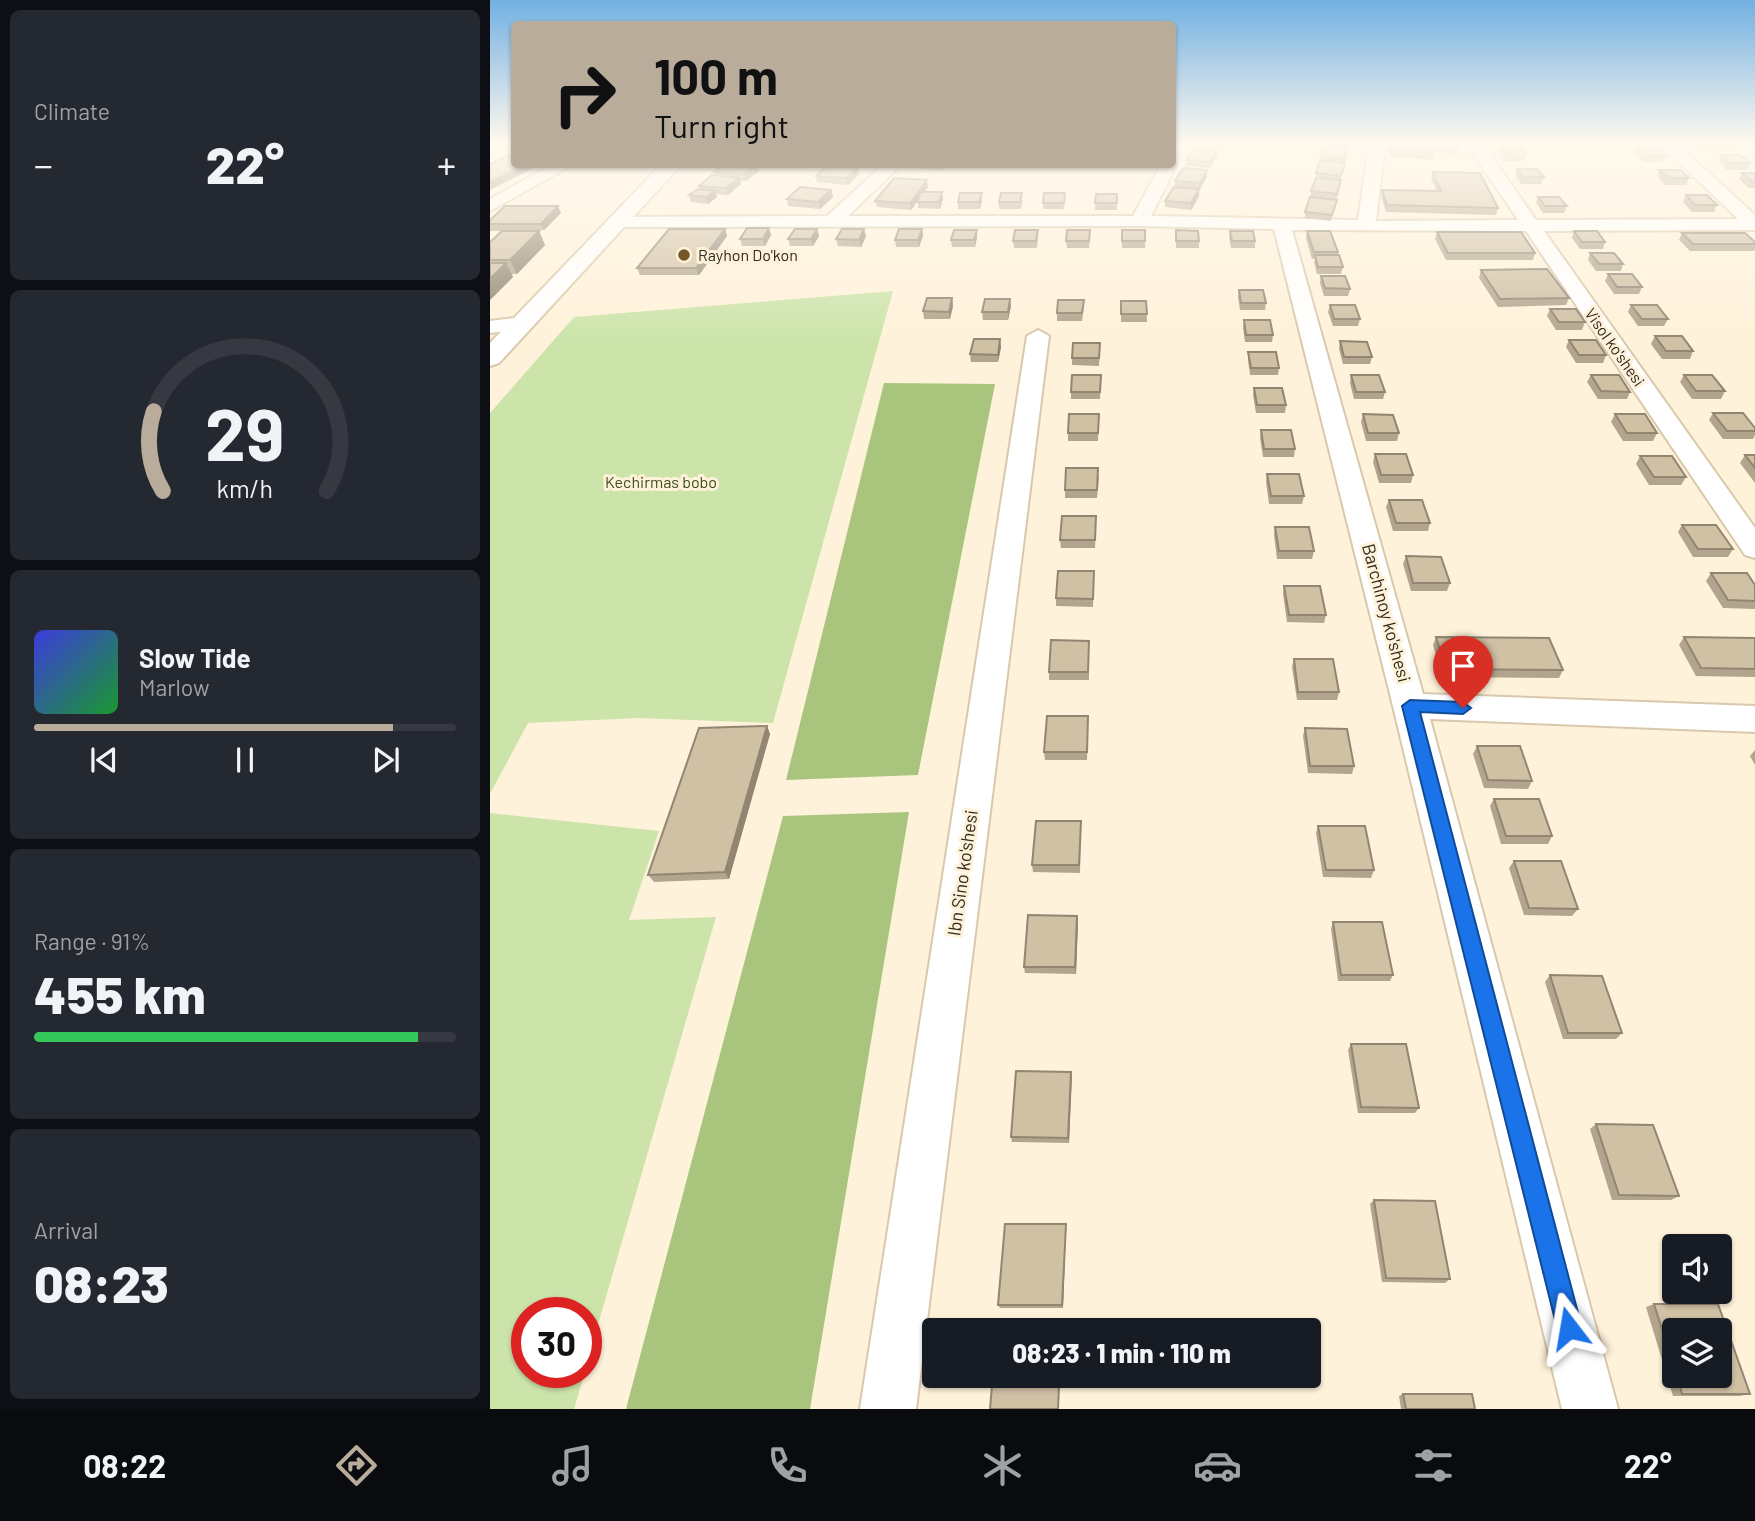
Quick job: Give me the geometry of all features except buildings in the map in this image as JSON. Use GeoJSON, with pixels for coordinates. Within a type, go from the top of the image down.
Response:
{"type":"FeatureCollection","features":[{"type":"Feature","properties":{"kind":"main road"},"geometry":{"type":"LineString","coordinates":[[490,358],[628,210]]}},
{"type":"Feature","properties":{"kind":"street"},"geometry":{"type":"LineString","coordinates":[[832,221],[844,210]]}},
{"type":"Feature","properties":{"kind":"street"},"geometry":{"type":"LineString","coordinates":[[1139,221],[1145,210]]}},
{"type":"Feature","properties":{"kind":"street"},"geometry":{"type":"LineString","coordinates":[[1366,226],[1368,210]]}},
{"type":"Feature","properties":{"kind":"street","name":"Visol ko'shesi"},"geometry":{"type":"LineString","coordinates":[[1520,210],[1755,549]]}},
{"type":"Feature","properties":{"kind":"street"},"geometry":{"type":"LineString","coordinates":[[1739,210],[1754,224]]}},
{"type":"Feature","properties":{"kind":"street"},"geometry":{"type":"LineString","coordinates":[[616,222],[1139,221],[1366,226],[1754,224]]}},
{"type":"Feature","properties":{"kind":"street","name":"Barchinoy ko'shesi"},"geometry":{"type":"LineString","coordinates":[[1282,225],[1410,706],[1590,1409]]}},
{"type":"Feature","properties":{"kind":"street"},"geometry":{"type":"LineString","coordinates":[[490,327],[522,323]]}},
{"type":"Feature","properties":{"kind":"street","name":"Ibn Sino ko'shesi"},"geometry":{"type":"LineString","coordinates":[[888,1409],[1038,336]]}},
{"type":"Feature","properties":{"kind":"street"},"geometry":{"type":"LineString","coordinates":[[1410,706],[1755,719]]}},
{"type":"Feature","properties":{"kind":"green space","name":"Kechirmas bobo"},"geometry":{"type":"Polygon","coordinates":[[[893,291],[773,723],[638,718],[528,723],[490,794],[490,413],[574,317],[893,291]]]}},
{"type":"Feature","properties":{"kind":"green space"},"geometry":{"type":"Polygon","coordinates":[[[884,383],[995,384],[918,775],[786,780],[884,383]]]}},
{"type":"Feature","properties":{"kind":"green space"},"geometry":{"type":"Polygon","coordinates":[[[909,812],[810,1409],[626,1409],[783,816],[909,812]]]}},
{"type":"Feature","properties":{"kind":"green space"},"geometry":{"type":"Polygon","coordinates":[[[490,813],[659,831],[629,920],[716,917],[602,1311],[602,1297],[511,1297],[511,1388],[580,1388],[574,1409],[490,1409],[490,813]]]}},
{"type":"Feature","properties":{"kind":"place","name":"Rayhon Do'kon"},"geometry":{"type":"Point","coordinates":[684,255]}},
{"type":"Feature","properties":{"kind":"route"},"geometry":{"type":"LineString","coordinates":[[1463,708],[1410,706],[1569,1328]]}}]}
